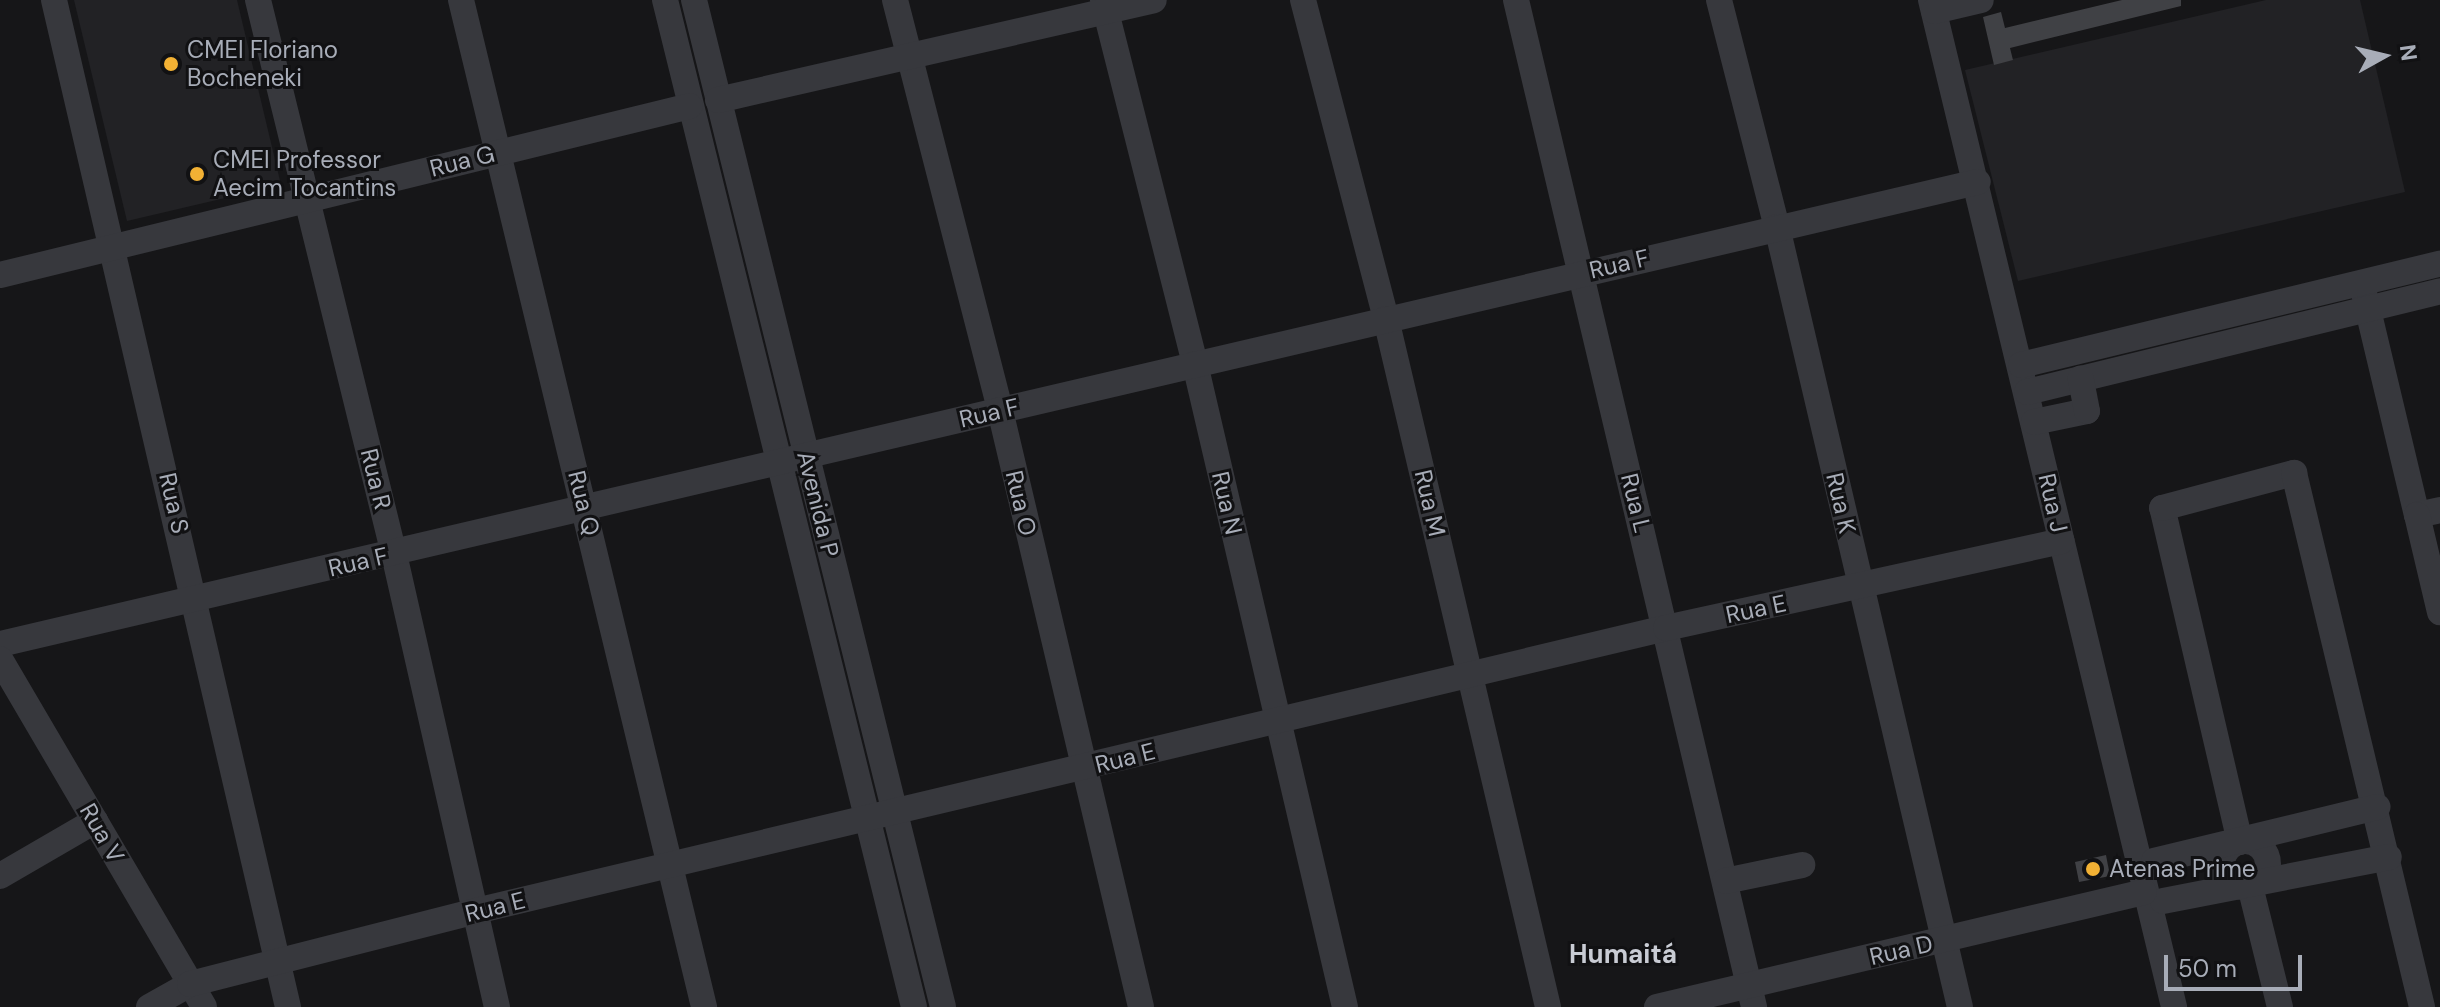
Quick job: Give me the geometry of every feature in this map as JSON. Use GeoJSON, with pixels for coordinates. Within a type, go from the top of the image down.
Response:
{"type":"FeatureCollection","features":[{"type":"Feature","properties":{"kind":"street","name":"Rua S"},"geometry":{"type":"LineString","coordinates":[[54,0],[197,600],[288,1007]]}},
{"type":"Feature","properties":{"kind":"street","name":"Rua R"},"geometry":{"type":"LineString","coordinates":[[258,0],[394,554],[497,1007]]}},
{"type":"Feature","properties":{"kind":"street","name":"Rua Q"},"geometry":{"type":"LineString","coordinates":[[461,0],[704,1007]]}},
{"type":"Feature","properties":{"kind":"street","name":"Avenida P"},"geometry":{"type":"LineString","coordinates":[[665,0],[914,1007]]}},
{"type":"Feature","properties":{"kind":"street","name":"Avenida P"},"geometry":{"type":"LineString","coordinates":[[694,0],[943,1007]]}},
{"type":"Feature","properties":{"kind":"street","name":"Rua O"},"geometry":{"type":"LineString","coordinates":[[895,0],[1000,410],[1141,1007]]}},
{"type":"Feature","properties":{"kind":"street"},"geometry":{"type":"LineString","coordinates":[[718,100],[909,57],[1104,6],[1154,0]]}},
{"type":"Feature","properties":{"kind":"street","name":"Rua M"},"geometry":{"type":"LineString","coordinates":[[1303,0],[1386,319],[1548,1007]]}},
{"type":"Feature","properties":{"kind":"street","name":"Rua L"},"geometry":{"type":"LineString","coordinates":[[1516,0],[1751,996]]}},
{"type":"Feature","properties":{"kind":"street","name":"Rua K"},"geometry":{"type":"LineString","coordinates":[[1719,0],[1777,227],[1960,1007]]}},
{"type":"Feature","properties":{"kind":"street"},"geometry":{"type":"LineString","coordinates":[[1932,6],[1981,0]]}},
{"type":"Feature","properties":{"kind":"street","name":"Rua N"},"geometry":{"type":"LineString","coordinates":[[1104,6],[1195,364],[1345,1007]]}},
{"type":"Feature","properties":{"kind":"street","name":"Rua J"},"geometry":{"type":"LineString","coordinates":[[1932,6],[1978,182],[2122,796],[2154,896],[2172,1001]]}},
{"type":"Feature","properties":{"kind":"street","name":"Rua G"},"geometry":{"type":"LineString","coordinates":[[0,275],[690,106]]}},
{"type":"Feature","properties":{"kind":"street","name":"Rua F"},"geometry":{"type":"LineString","coordinates":[[0,643],[197,600],[1978,182]]}},
{"type":"Feature","properties":{"kind":"street"},"geometry":{"type":"LineString","coordinates":[[2021,365],[2440,264]]}},
{"type":"Feature","properties":{"kind":"street"},"geometry":{"type":"LineString","coordinates":[[2361,282],[2429,513],[2440,612]]}},
{"type":"Feature","properties":{"kind":"street"},"geometry":{"type":"LineString","coordinates":[[2027,392],[2440,291]]}},
{"type":"Feature","properties":{"kind":"street"},"geometry":{"type":"LineString","coordinates":[[2034,422],[2087,411],[2081,379]]}},
{"type":"Feature","properties":{"kind":"street"},"geometry":{"type":"LineString","coordinates":[[2240,842],[2162,508],[2294,473],[2378,807],[2422,1007]]}},
{"type":"Feature","properties":{"kind":"street","name":"Rua E"},"geometry":{"type":"LineString","coordinates":[[149,1007],[190,984],[476,911],[1666,628],[2062,541]]}},
{"type":"Feature","properties":{"kind":"street","name":"Rua V"},"geometry":{"type":"LineString","coordinates":[[3,671],[204,1007]]}},
{"type":"Feature","properties":{"kind":"street"},"geometry":{"type":"LineString","coordinates":[[2122,796],[2140,803],[2154,861],[2154,896]]}},
{"type":"Feature","properties":{"kind":"street"},"geometry":{"type":"LineString","coordinates":[[2154,861],[2378,807]]}},
{"type":"Feature","properties":{"kind":"street"},"geometry":{"type":"LineString","coordinates":[[0,876],[95,821]]}},
{"type":"Feature","properties":{"kind":"street"},"geometry":{"type":"LineString","coordinates":[[2240,842],[2224,855],[2223,869],[2236,886],[2250,886],[2280,1007]]}},
{"type":"Feature","properties":{"kind":"street","name":"Rua D"},"geometry":{"type":"LineString","coordinates":[[1657,1007],[1751,996],[1944,940],[2154,896],[2250,886],[2389,857]]}},
{"type":"Feature","properties":{"kind":"street"},"geometry":{"type":"LineString","coordinates":[[1725,881],[1802,865]]}},
{"type":"Feature","properties":{"kind":"shaded area","name":"CMEI Floriano Bocheneki"},"geometry":{"type":"Polygon","coordinates":[[[74,0],[237,0],[281,185],[127,221],[74,0]]]}},
{"type":"Feature","properties":{"kind":"shaded area"},"geometry":{"type":"Polygon","coordinates":[[[2266,0],[2360,0],[2405,192],[2018,281],[1965,70],[2266,0]]]}},
{"type":"Feature","properties":{"kind":"building"},"geometry":{"type":"Polygon","coordinates":[[[2122,0],[2181,0],[2181,6],[2010,48],[2013,60],[1994,65],[1983,17],[2001,12],[2005,28],[2122,0]]]}},
{"type":"Feature","properties":{"kind":"building","name":"Atenas Prime"},"geometry":{"type":"Polygon","coordinates":[[[2106,855],[2110,876],[2079,882],[2075,862],[2106,855]]]}},
{"type":"Feature","properties":{"kind":"place","name":"CMEI Floriano Bocheneki"},"geometry":{"type":"Point","coordinates":[171,64]}},
{"type":"Feature","properties":{"kind":"place","name":"CMEI Professor Aecim Tocantins"},"geometry":{"type":"Point","coordinates":[197,174]}},
{"type":"Feature","properties":{"kind":"place","name":"Atenas Prime"},"geometry":{"type":"Point","coordinates":[2093,869]}},
{"type":"Feature","properties":{"kind":"district","name":"Humaitá"},"geometry":{"type":"Point","coordinates":[1623,955]}}]}
